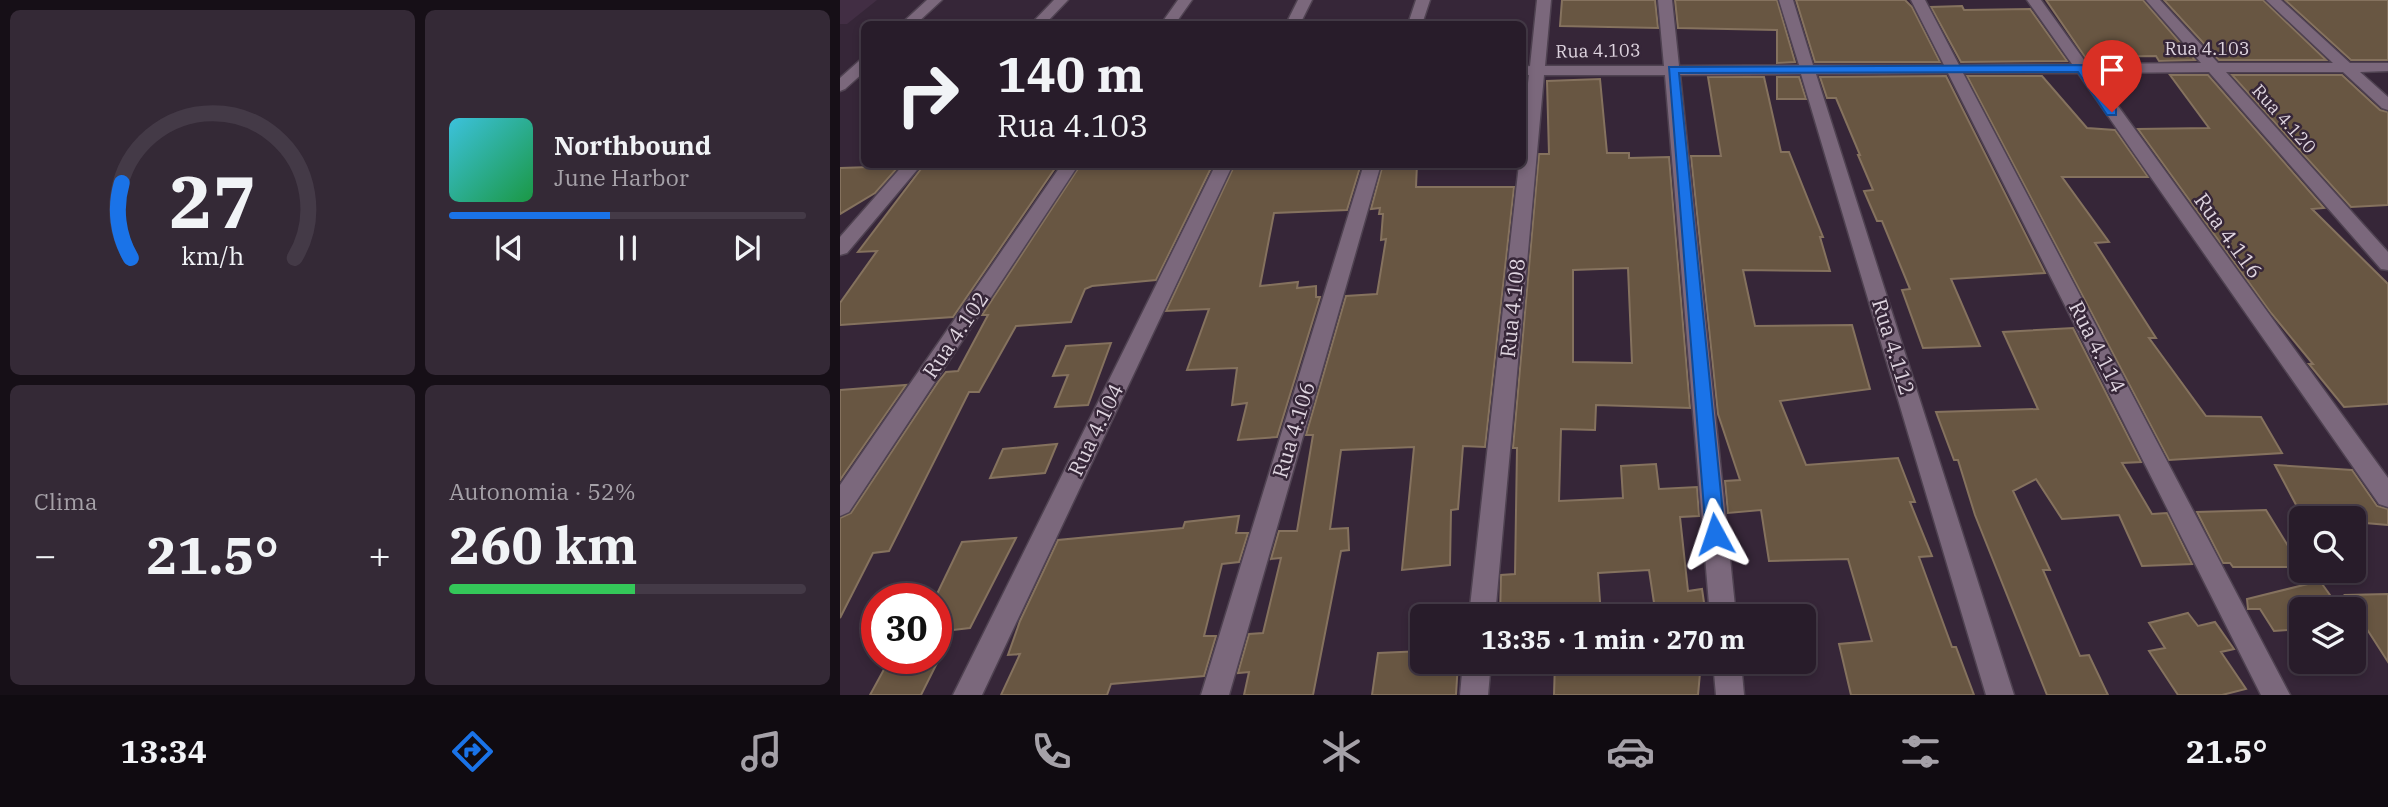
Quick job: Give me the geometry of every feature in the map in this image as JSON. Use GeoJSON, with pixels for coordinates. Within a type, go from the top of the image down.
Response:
{"type":"FeatureCollection","features":[{"type":"Feature","properties":{"kind":"street"},"geometry":{"type":"LineString","coordinates":[[911,21],[935,0]]}},
{"type":"Feature","properties":{"kind":"street"},"geometry":{"type":"LineString","coordinates":[[1041,21],[1061,0]]}},
{"type":"Feature","properties":{"kind":"street"},"geometry":{"type":"LineString","coordinates":[[1169,21],[1185,0]]}},
{"type":"Feature","properties":{"kind":"street"},"geometry":{"type":"LineString","coordinates":[[1294,21],[1305,0]]}},
{"type":"Feature","properties":{"kind":"street"},"geometry":{"type":"LineString","coordinates":[[1416,21],[1423,0]]}},
{"type":"Feature","properties":{"kind":"street","name":"Rua 4.108"},"geometry":{"type":"LineString","coordinates":[[1526,116],[1530,71],[1544,0]]}},
{"type":"Feature","properties":{"kind":"street"},"geometry":{"type":"LineString","coordinates":[[1665,0],[1722,604]]}},
{"type":"Feature","properties":{"kind":"street","name":"Rua 4.112"},"geometry":{"type":"LineString","coordinates":[[1786,0],[2000,695]]}},
{"type":"Feature","properties":{"kind":"street","name":"Rua 4.114"},"geometry":{"type":"LineString","coordinates":[[1918,0],[2276,695]]}},
{"type":"Feature","properties":{"kind":"street","name":"Rua 4.116"},"geometry":{"type":"LineString","coordinates":[[2034,0],[2388,497]]}},
{"type":"Feature","properties":{"kind":"street","name":"Rua 4.120"},"geometry":{"type":"LineString","coordinates":[[2153,0],[2388,264]]}},
{"type":"Feature","properties":{"kind":"street"},"geometry":{"type":"LineString","coordinates":[[2273,0],[2388,104]]}},
{"type":"Feature","properties":{"kind":"street"},"geometry":{"type":"LineString","coordinates":[[848,80],[861,67]]}},
{"type":"Feature","properties":{"kind":"street","name":"Rua 4.103"},"geometry":{"type":"LineString","coordinates":[[1530,71],[2388,67]]}},
{"type":"Feature","properties":{"kind":"street"},"geometry":{"type":"LineString","coordinates":[[840,249],[911,168]]}},
{"type":"Feature","properties":{"kind":"street","name":"Rua 4.102"},"geometry":{"type":"LineString","coordinates":[[840,505],[1068,168]]}},
{"type":"Feature","properties":{"kind":"street","name":"Rua 4.104"},"geometry":{"type":"LineString","coordinates":[[967,695],[1223,168]]}},
{"type":"Feature","properties":{"kind":"street","name":"Rua 4.106"},"geometry":{"type":"LineString","coordinates":[[1215,695],[1372,168]]}},
{"type":"Feature","properties":{"kind":"street","name":"Rua 4.108"},"geometry":{"type":"LineString","coordinates":[[1483,604],[1521,168]]}},
{"type":"Feature","properties":{"kind":"street"},"geometry":{"type":"LineString","coordinates":[[1474,695],[1476,674]]}},
{"type":"Feature","properties":{"kind":"street"},"geometry":{"type":"LineString","coordinates":[[1728,674],[1730,695]]}},
{"type":"Feature","properties":{"kind":"shaded area"},"geometry":{"type":"Polygon","coordinates":[[[840,0],[877,0],[847,24],[840,24],[840,0]]]}},
{"type":"Feature","properties":{"kind":"building"},"geometry":{"type":"Polygon","coordinates":[[[1562,0],[1655,0],[1658,28],[1560,26],[1562,0]]]}},
{"type":"Feature","properties":{"kind":"building"},"geometry":{"type":"Polygon","coordinates":[[[1675,0],[1777,0],[1795,62],[1777,63],[1777,30],[1678,28],[1675,0]]]}},
{"type":"Feature","properties":{"kind":"building"},"geometry":{"type":"Polygon","coordinates":[[[1796,0],[1905,0],[1912,7],[1940,62],[1815,62],[1796,0]]]}},
{"type":"Feature","properties":{"kind":"building"},"geometry":{"type":"Polygon","coordinates":[[[2046,0],[2143,0],[2195,60],[2159,61],[2156,56],[2085,57],[2046,0]]]}},
{"type":"Feature","properties":{"kind":"building"},"geometry":{"type":"Polygon","coordinates":[[[2164,0],[2263,0],[2326,60],[2219,60],[2164,0]]]}},
{"type":"Feature","properties":{"kind":"building"},"geometry":{"type":"Polygon","coordinates":[[[2285,0],[2388,0],[2388,60],[2351,60],[2285,0]]]}},
{"type":"Feature","properties":{"kind":"building"},"geometry":{"type":"Polygon","coordinates":[[[1962,6],[1964,10],[2030,9],[2067,61],[1961,62],[1931,7],[1962,6]]]}},
{"type":"Feature","properties":{"kind":"building"},"geometry":{"type":"Polygon","coordinates":[[[2170,75],[2208,75],[2324,208],[2312,209],[2388,284],[2388,404],[2344,407],[2271,313],[2138,129],[2209,128],[2170,75]]]}},
{"type":"Feature","properties":{"kind":"building"},"geometry":{"type":"Polygon","coordinates":[[[2232,75],[2342,75],[2380,110],[2388,112],[2388,205],[2351,207],[2232,75]]]}},
{"type":"Feature","properties":{"kind":"building"},"geometry":{"type":"Polygon","coordinates":[[[1946,76],[2045,273],[1951,279],[1980,346],[1923,348],[1902,290],[1910,289],[1882,221],[1877,221],[1864,191],[1873,190],[1860,155],[1836,98],[1827,98],[1820,77],[1946,76]]]}},
{"type":"Feature","properties":{"kind":"building"},"geometry":{"type":"Polygon","coordinates":[[[1967,76],[2042,76],[2087,128],[2115,130],[2148,177],[2062,177],[2109,242],[2095,243],[2156,338],[2149,338],[2206,416],[2261,417],[2282,453],[2169,460],[1967,76]]]}},
{"type":"Feature","properties":{"kind":"building"},"geometry":{"type":"Polygon","coordinates":[[[1708,77],[1764,77],[1781,152],[1789,152],[1823,237],[1820,237],[1830,271],[1743,270],[1755,326],[1852,325],[1870,389],[1780,401],[1806,465],[1898,458],[1915,502],[1910,502],[1932,556],[1919,557],[1952,647],[1956,647],[1974,695],[1851,695],[1839,644],[1872,641],[1848,559],[1769,561],[1761,510],[1728,513],[1725,481],[1740,480],[1718,414],[1691,156],[1721,156],[1708,77]]]}},
{"type":"Feature","properties":{"kind":"building"},"geometry":{"type":"Polygon","coordinates":[[[1777,77],[1799,77],[1806,99],[1777,99],[1777,77]]]}},
{"type":"Feature","properties":{"kind":"building"},"geometry":{"type":"Polygon","coordinates":[[[1600,79],[1607,153],[1629,153],[1629,158],[1669,157],[1690,408],[1596,405],[1595,430],[1561,429],[1559,501],[1623,498],[1621,466],[1656,464],[1659,489],[1697,487],[1699,516],[1680,517],[1688,591],[1702,589],[1704,604],[1654,604],[1649,570],[1598,573],[1600,604],[1500,604],[1501,575],[1515,574],[1517,448],[1513,448],[1539,154],[1549,154],[1547,81],[1600,79]],[[1628,268],[1573,270],[1573,362],[1632,363],[1628,268]]]}},
{"type":"Feature","properties":{"kind":"building"},"geometry":{"type":"Polygon","coordinates":[[[840,168],[897,168],[875,193],[840,214],[840,168]]]}},
{"type":"Feature","properties":{"kind":"building"},"geometry":{"type":"Polygon","coordinates":[[[922,168],[1055,168],[953,317],[840,325],[840,303],[877,251],[858,252],[922,168]]]}},
{"type":"Feature","properties":{"kind":"building"},"geometry":{"type":"Polygon","coordinates":[[[1078,168],[1211,168],[1156,280],[1092,286],[1085,289],[1071,322],[1016,326],[979,392],[969,392],[889,551],[873,553],[840,618],[840,518],[851,513],[946,372],[958,371],[988,315],[982,315],[1078,168]]]}},
{"type":"Feature","properties":{"kind":"building"},"geometry":{"type":"Polygon","coordinates":[[[1233,168],[1360,168],[1347,210],[1274,213],[1260,286],[1298,282],[1297,288],[1316,286],[1316,297],[1320,297],[1277,437],[1238,440],[1247,403],[1232,405],[1237,368],[1187,370],[1209,309],[1166,311],[1233,168]]]}},
{"type":"Feature","properties":{"kind":"building"},"geometry":{"type":"Polygon","coordinates":[[[1382,168],[1417,168],[1416,187],[1514,187],[1485,447],[1463,446],[1458,509],[1451,510],[1450,565],[1402,570],[1414,447],[1341,450],[1330,529],[1348,528],[1349,550],[1341,551],[1313,695],[1244,695],[1249,672],[1238,673],[1249,634],[1263,633],[1281,558],[1271,559],[1279,531],[1297,531],[1313,435],[1306,435],[1346,296],[1377,294],[1386,239],[1381,240],[1383,214],[1379,214],[1380,208],[1371,209],[1382,168]]]}},
{"type":"Feature","properties":{"kind":"building"},"geometry":{"type":"Polygon","coordinates":[[[2073,328],[2141,462],[2122,463],[2152,514],[2167,513],[2192,564],[2142,566],[2119,515],[2062,519],[2036,479],[2013,491],[2050,570],[2043,570],[2080,656],[2089,655],[2108,695],[2047,695],[1975,515],[1958,460],[1954,460],[1936,412],[2038,409],[2003,332],[2073,328]]]}},
{"type":"Feature","properties":{"kind":"building"},"geometry":{"type":"Polygon","coordinates":[[[1111,343],[1088,405],[1055,407],[1068,375],[1053,376],[1066,346],[1111,343]]]}},
{"type":"Feature","properties":{"kind":"building"},"geometry":{"type":"Polygon","coordinates":[[[906,385],[840,480],[840,390],[906,385]]]}},
{"type":"Feature","properties":{"kind":"building"},"geometry":{"type":"Polygon","coordinates":[[[1057,444],[1045,473],[990,478],[1003,449],[1057,444]]]}},
{"type":"Feature","properties":{"kind":"building"},"geometry":{"type":"Polygon","coordinates":[[[2275,465],[2352,470],[2377,506],[2388,509],[2388,525],[2366,523],[2366,506],[2297,506],[2275,465]]]}},
{"type":"Feature","properties":{"kind":"building"},"geometry":{"type":"Polygon","coordinates":[[[2266,510],[2289,547],[2289,567],[2233,567],[2230,563],[2223,563],[2197,512],[2266,510]]]}},
{"type":"Feature","properties":{"kind":"building"},"geometry":{"type":"Polygon","coordinates":[[[1239,516],[1236,533],[1248,533],[1239,562],[1222,564],[1204,636],[1216,636],[1204,676],[1111,684],[1107,695],[1001,695],[1020,654],[1008,655],[1020,621],[1058,540],[1183,528],[1185,522],[1239,516]]]}},
{"type":"Feature","properties":{"kind":"building"},"geometry":{"type":"Polygon","coordinates":[[[1016,538],[970,628],[952,630],[952,583],[942,583],[962,542],[1016,538]]]}},
{"type":"Feature","properties":{"kind":"building"},"geometry":{"type":"Polygon","coordinates":[[[2312,583],[2321,583],[2331,597],[2289,597],[2289,630],[2274,631],[2260,609],[2248,609],[2247,599],[2312,583]]]}},
{"type":"Feature","properties":{"kind":"building"},"geometry":{"type":"Polygon","coordinates":[[[2388,594],[2388,662],[2366,628],[2366,597],[2345,595],[2388,594]]]}},
{"type":"Feature","properties":{"kind":"building"},"geometry":{"type":"Polygon","coordinates":[[[2188,613],[2198,626],[2215,622],[2234,649],[2221,652],[2246,689],[2222,695],[2178,695],[2149,651],[2165,648],[2149,623],[2188,613]]]}},
{"type":"Feature","properties":{"kind":"building"},"geometry":{"type":"Polygon","coordinates":[[[1410,652],[1410,674],[1457,674],[1456,695],[1372,695],[1378,653],[1410,652]]]}},
{"type":"Feature","properties":{"kind":"building"},"geometry":{"type":"Polygon","coordinates":[[[881,674],[932,674],[921,695],[870,695],[881,674]]]}},
{"type":"Feature","properties":{"kind":"building"},"geometry":{"type":"Polygon","coordinates":[[[1555,674],[1700,674],[1698,695],[1554,695],[1555,674]]]}},
{"type":"Feature","properties":{"kind":"route"},"geometry":{"type":"LineString","coordinates":[[1715,534],[1673,69],[2082,69],[2112,112]]}}]}
